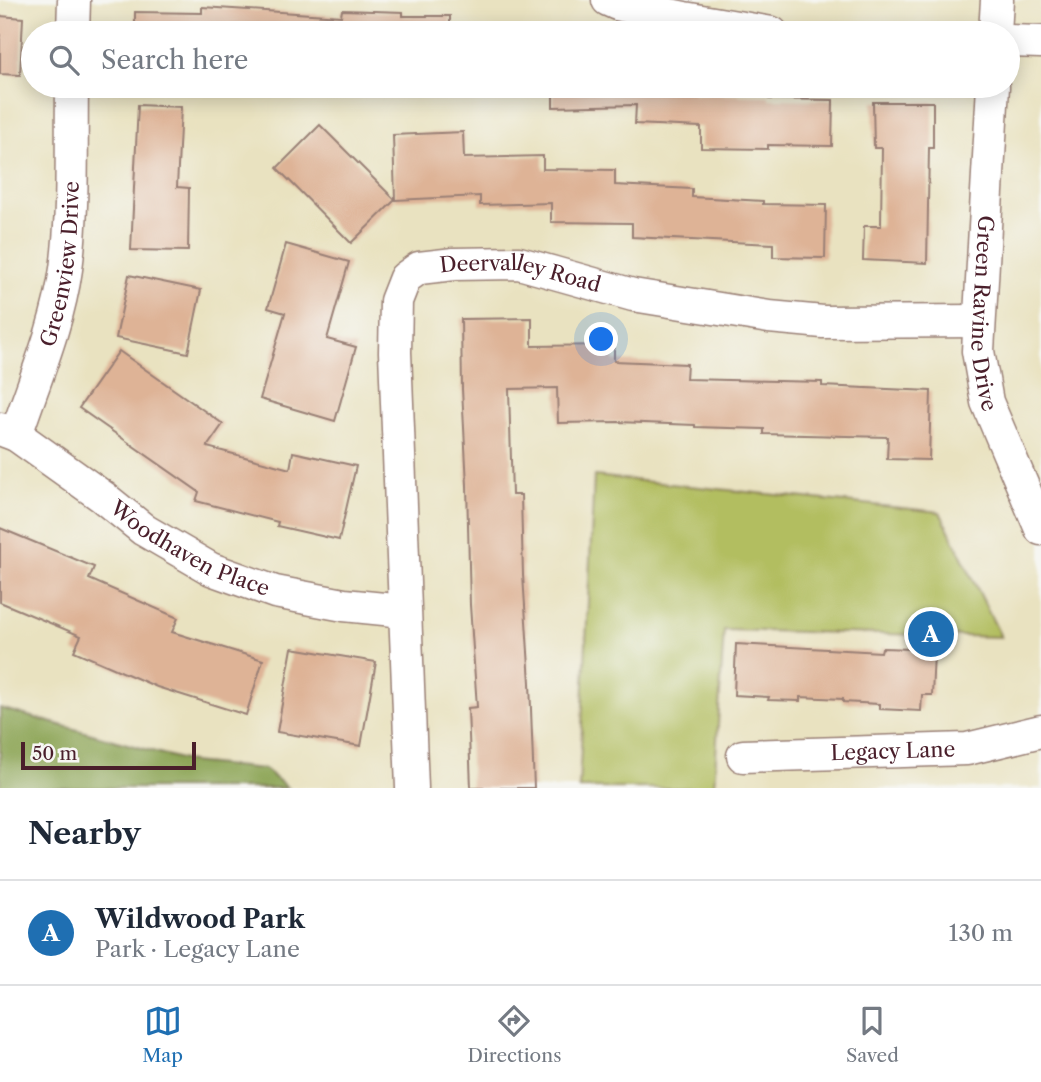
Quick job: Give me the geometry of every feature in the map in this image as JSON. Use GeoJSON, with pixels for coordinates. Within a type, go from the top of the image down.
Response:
{"type":"FeatureCollection","features":[{"type":"Feature","properties":{"kind":"street"},"geometry":{"type":"LineString","coordinates":[[73,21],[74,0]]}},
{"type":"Feature","properties":{"kind":"street"},"geometry":{"type":"LineString","coordinates":[[608,0],[702,21]]}},
{"type":"Feature","properties":{"kind":"street"},"geometry":{"type":"LineString","coordinates":[[996,21],[997,0]]}},
{"type":"Feature","properties":{"kind":"street"},"geometry":{"type":"LineString","coordinates":[[1020,41],[1041,41]]}},
{"type":"Feature","properties":{"kind":"street","name":"Greenview Drive"},"geometry":{"type":"LineString","coordinates":[[8,432],[55,320],[65,272],[70,224],[72,98]]}},
{"type":"Feature","properties":{"kind":"street","name":"Green Ravine Drive"},"geometry":{"type":"LineString","coordinates":[[992,98],[978,351],[986,402],[1041,529]]}},
{"type":"Feature","properties":{"kind":"street","name":"Deervalley Road"},"geometry":{"type":"LineString","coordinates":[[412,788],[395,352],[396,302],[405,278],[419,268],[454,264],[519,263],[633,295],[769,317],[810,321],[979,321]]}},
{"type":"Feature","properties":{"kind":"street","name":"Woodhaven Place"},"geometry":{"type":"LineString","coordinates":[[8,432],[103,497],[144,530],[211,569],[275,592],[344,605],[404,611]]}},
{"type":"Feature","properties":{"kind":"street","name":"Legacy Lane"},"geometry":{"type":"LineString","coordinates":[[743,756],[967,749],[1041,731]]}},
{"type":"Feature","properties":{"kind":"green space"},"geometry":{"type":"Polygon","coordinates":[[[594,476],[940,512],[1001,637],[724,630],[714,788],[579,788],[594,476]]]}},
{"type":"Feature","properties":{"kind":"green space"},"geometry":{"type":"Polygon","coordinates":[[[0,708],[191,762],[264,769],[288,788],[0,788],[0,708]]]}},
{"type":"Feature","properties":{"kind":"building"},"geometry":{"type":"Polygon","coordinates":[[[202,7],[341,16],[342,10],[403,12],[403,16],[450,16],[450,21],[135,21],[135,12],[202,13],[202,7]]]}},
{"type":"Feature","properties":{"kind":"building"},"geometry":{"type":"Polygon","coordinates":[[[0,16],[23,18],[20,75],[0,74],[0,16]]]}},
{"type":"Feature","properties":{"kind":"building"},"geometry":{"type":"Polygon","coordinates":[[[553,98],[833,100],[832,146],[701,148],[701,127],[635,124],[636,105],[553,107],[553,98]]]}},
{"type":"Feature","properties":{"kind":"building"},"geometry":{"type":"Polygon","coordinates":[[[873,102],[933,102],[933,148],[929,148],[927,263],[863,260],[864,226],[881,226],[882,148],[874,148],[873,102]]]}},
{"type":"Feature","properties":{"kind":"building"},"geometry":{"type":"Polygon","coordinates":[[[138,105],[181,107],[177,187],[189,188],[188,251],[131,250],[138,105]]]}},
{"type":"Feature","properties":{"kind":"building"},"geometry":{"type":"Polygon","coordinates":[[[320,125],[395,200],[351,243],[277,168],[320,125]]]}},
{"type":"Feature","properties":{"kind":"building"},"geometry":{"type":"Polygon","coordinates":[[[463,132],[464,158],[543,156],[543,169],[615,170],[615,185],[692,189],[692,197],[763,201],[763,204],[826,205],[825,258],[773,257],[773,244],[632,237],[632,223],[551,222],[551,203],[480,205],[480,196],[395,200],[393,135],[463,132]]]}},
{"type":"Feature","properties":{"kind":"building"},"geometry":{"type":"Polygon","coordinates":[[[286,244],[349,262],[327,339],[356,347],[335,421],[260,399],[285,313],[268,308],[286,244]]]}},
{"type":"Feature","properties":{"kind":"building"},"geometry":{"type":"Polygon","coordinates":[[[129,275],[201,290],[188,353],[116,338],[129,275]]]}},
{"type":"Feature","properties":{"kind":"building"},"geometry":{"type":"Polygon","coordinates":[[[532,318],[532,346],[614,345],[614,361],[687,364],[686,379],[822,382],[822,386],[931,391],[929,460],[887,459],[888,437],[764,434],[764,429],[695,425],[558,423],[557,388],[509,389],[512,495],[521,495],[534,788],[471,788],[468,708],[477,707],[470,605],[461,319],[532,318]]]}},
{"type":"Feature","properties":{"kind":"building"},"geometry":{"type":"Polygon","coordinates":[[[119,351],[223,424],[207,447],[290,469],[293,452],[356,466],[339,540],[277,526],[278,522],[196,501],[199,492],[79,408],[119,351]]]}},
{"type":"Feature","properties":{"kind":"building"},"geometry":{"type":"Polygon","coordinates":[[[0,528],[94,567],[89,579],[178,618],[172,632],[263,660],[246,715],[157,687],[74,651],[81,636],[0,602],[0,528]]]}},
{"type":"Feature","properties":{"kind":"building"},"geometry":{"type":"Polygon","coordinates":[[[736,644],[881,652],[882,648],[912,649],[912,652],[934,653],[932,695],[922,695],[921,711],[879,709],[879,704],[843,702],[843,699],[800,697],[800,701],[768,700],[769,697],[734,695],[736,644]]]}},
{"type":"Feature","properties":{"kind":"building"},"geometry":{"type":"Polygon","coordinates":[[[292,648],[376,662],[361,746],[277,732],[292,648]]]}},
{"type":"Feature","properties":{"kind":"place","name":"Wildwood Park"},"geometry":{"type":"Point","coordinates":[931,634]}}]}
